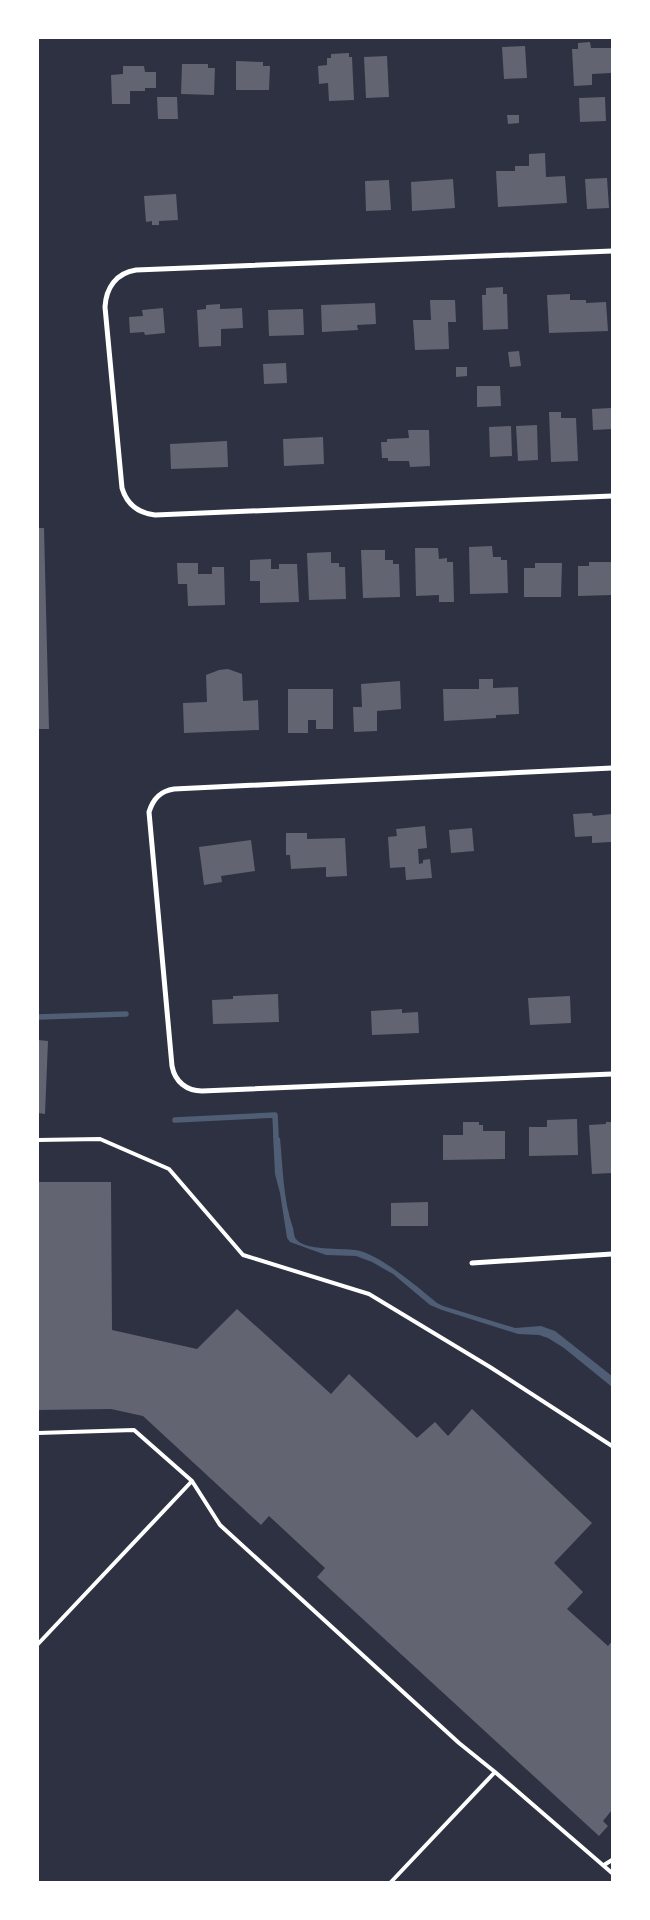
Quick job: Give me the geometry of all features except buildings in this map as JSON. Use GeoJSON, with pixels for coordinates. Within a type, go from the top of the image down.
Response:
{"type":"FeatureCollection","features":[{"type":"Feature","properties":{"kind":"street"},"geometry":{"type":"LineString","coordinates":[[612,251],[131,271],[121,275],[116,280],[108,292],[105,307],[122,488],[128,500],[139,511],[155,515],[612,496]]}},
{"type":"Feature","properties":{"kind":"street"},"geometry":{"type":"LineString","coordinates":[[612,768],[174,789],[160,793],[151,807],[150,818],[172,1066],[179,1082],[192,1090],[612,1074]]}},
{"type":"Feature","properties":{"kind":"street"},"geometry":{"type":"LineString","coordinates":[[472,1263],[612,1254]]}},
{"type":"Feature","properties":{"kind":"lane"},"geometry":{"type":"LineString","coordinates":[[38,1140],[100,1139],[169,1169],[243,1255],[369,1294],[490,1367],[612,1446]]}},
{"type":"Feature","properties":{"kind":"lane"},"geometry":{"type":"LineString","coordinates":[[38,1433],[134,1430],[192,1481],[220,1525],[459,1743],[612,1872]]}},
{"type":"Feature","properties":{"kind":"lane"},"geometry":{"type":"LineString","coordinates":[[38,1644],[192,1481]]}},
{"type":"Feature","properties":{"kind":"lane"},"geometry":{"type":"LineString","coordinates":[[391,1882],[495,1772]]}},
{"type":"Feature","properties":{"kind":"lane"},"geometry":{"type":"LineString","coordinates":[[604,1865],[612,1860]]}},
{"type":"Feature","properties":{"kind":"water"},"geometry":{"type":"Polygon","coordinates":[[[273,1135],[280,1138],[287,1206],[295,1237],[300,1243],[307,1246],[364,1252],[386,1264],[443,1306],[515,1328],[541,1326],[555,1331],[612,1376],[612,1387],[564,1348],[548,1338],[539,1335],[518,1334],[442,1310],[430,1305],[393,1274],[372,1262],[356,1256],[326,1255],[290,1242],[287,1238],[275,1174],[273,1135]]]}},
{"type":"Feature","properties":{"kind":"waterway"},"geometry":{"type":"LineString","coordinates":[[38,1017],[126,1014]]}},
{"type":"Feature","properties":{"kind":"waterway"},"geometry":{"type":"LineString","coordinates":[[175,1120],[275,1115],[276,1136]]}}]}
